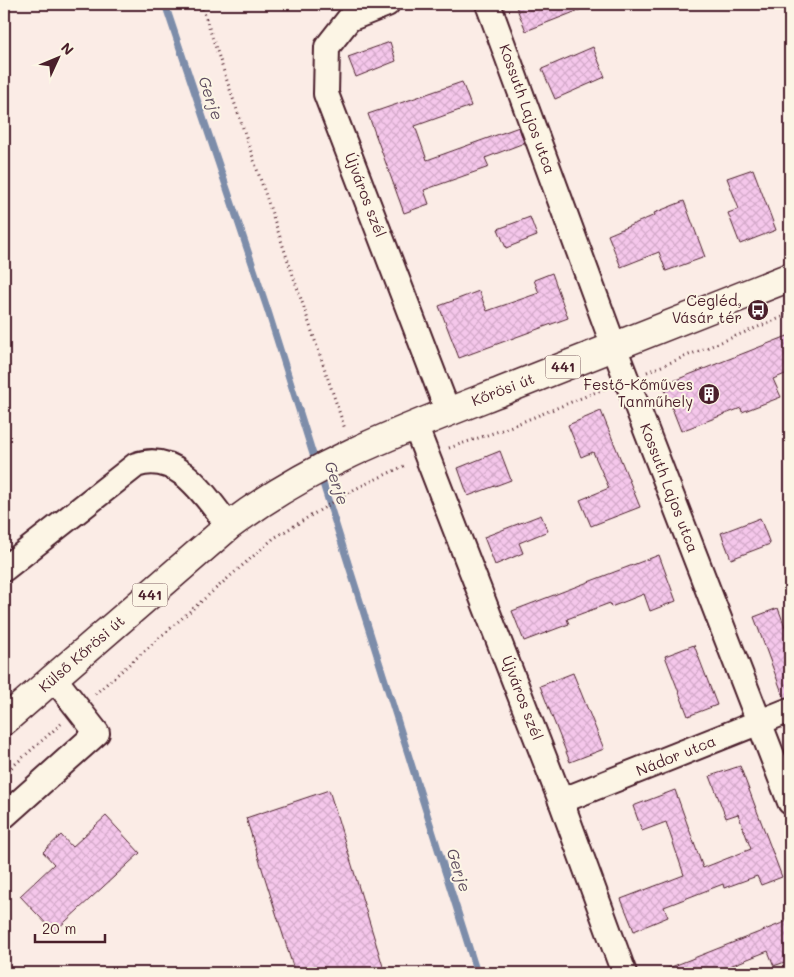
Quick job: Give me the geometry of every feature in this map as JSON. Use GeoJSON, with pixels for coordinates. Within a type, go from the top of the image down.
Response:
{"type":"FeatureCollection","features":[{"type":"Feature","properties":{"kind":"main road","name":"Kőrösi út"},"geometry":{"type":"LineString","coordinates":[[302,477],[345,455],[415,425],[790,278]]}},
{"type":"Feature","properties":{"kind":"main road","name":"Külső Kőrösi út"},"geometry":{"type":"LineString","coordinates":[[4,721],[229,526],[260,502],[302,477]]}},
{"type":"Feature","properties":{"kind":"street","name":"Újváros szél"},"geometry":{"type":"LineString","coordinates":[[387,4],[349,19],[327,47],[326,94],[448,412]]}},
{"type":"Feature","properties":{"kind":"street","name":"Kossuth Lajos utca"},"geometry":{"type":"LineString","coordinates":[[488,4],[626,380],[790,802]]}},
{"type":"Feature","properties":{"kind":"street","name":"Újváros szél"},"geometry":{"type":"LineString","coordinates":[[415,425],[561,801],[624,973]]}},
{"type":"Feature","properties":{"kind":"street"},"geometry":{"type":"LineString","coordinates":[[4,569],[136,465],[147,461],[160,462],[172,466],[193,480],[229,526]]}},
{"type":"Feature","properties":{"kind":"street"},"geometry":{"type":"LineString","coordinates":[[4,816],[97,733],[54,678]]}},
{"type":"Feature","properties":{"kind":"street","name":"Nádor utca"},"geometry":{"type":"LineString","coordinates":[[561,801],[790,710]]}},
{"type":"Feature","properties":{"kind":"path"},"geometry":{"type":"LineString","coordinates":[[201,4],[345,455]]}},
{"type":"Feature","properties":{"kind":"path"},"geometry":{"type":"LineString","coordinates":[[4,774],[274,538],[354,489],[428,456],[502,430],[790,314]]}},
{"type":"Feature","properties":{"kind":"building"},"geometry":{"type":"Polygon","coordinates":[[[515,4],[592,4],[592,5],[526,31],[515,4]]]}},
{"type":"Feature","properties":{"kind":"building"},"geometry":{"type":"Polygon","coordinates":[[[390,42],[396,61],[356,77],[348,57],[390,42]]]}},
{"type":"Feature","properties":{"kind":"building"},"geometry":{"type":"Polygon","coordinates":[[[593,47],[605,77],[555,99],[542,69],[593,47]]]}},
{"type":"Feature","properties":{"kind":"building"},"geometry":{"type":"Polygon","coordinates":[[[462,82],[471,106],[415,126],[427,160],[519,127],[524,143],[485,158],[489,167],[424,190],[429,204],[404,213],[368,114],[462,82]]]}},
{"type":"Feature","properties":{"kind":"building"},"geometry":{"type":"Polygon","coordinates":[[[753,169],[776,230],[740,244],[728,213],[739,209],[727,178],[753,169]]]}},
{"type":"Feature","properties":{"kind":"building"},"geometry":{"type":"Polygon","coordinates":[[[684,201],[705,257],[666,271],[659,252],[621,267],[608,235],[684,201]]]}},
{"type":"Feature","properties":{"kind":"building"},"geometry":{"type":"Polygon","coordinates":[[[530,217],[537,236],[506,248],[498,229],[530,217]]]}},
{"type":"Feature","properties":{"kind":"building"},"geometry":{"type":"Polygon","coordinates":[[[552,273],[568,318],[459,358],[439,306],[479,291],[487,311],[539,293],[534,280],[552,273]]]}},
{"type":"Feature","properties":{"kind":"building","name":"Festő-Kőműves Tanműhely"},"geometry":{"type":"Polygon","coordinates":[[[790,335],[790,372],[773,379],[781,397],[742,412],[741,408],[681,431],[663,385],[790,335]]]}},
{"type":"Feature","properties":{"kind":"building"},"geometry":{"type":"Polygon","coordinates":[[[601,411],[640,507],[591,526],[580,500],[609,488],[593,452],[581,457],[568,425],[601,411]]]}},
{"type":"Feature","properties":{"kind":"building"},"geometry":{"type":"Polygon","coordinates":[[[500,451],[511,480],[468,496],[458,468],[500,451]]]}},
{"type":"Feature","properties":{"kind":"building"},"geometry":{"type":"Polygon","coordinates":[[[541,515],[548,531],[519,543],[523,553],[495,565],[484,537],[541,515]]]}},
{"type":"Feature","properties":{"kind":"building"},"geometry":{"type":"Polygon","coordinates":[[[760,518],[770,544],[731,559],[721,533],[760,518]]]}},
{"type":"Feature","properties":{"kind":"building"},"geometry":{"type":"Polygon","coordinates":[[[659,555],[676,601],[650,611],[644,594],[611,607],[610,603],[567,619],[569,624],[524,641],[512,611],[659,555]]]}},
{"type":"Feature","properties":{"kind":"building"},"geometry":{"type":"Polygon","coordinates":[[[778,608],[790,640],[790,697],[784,698],[754,617],[778,608]]]}},
{"type":"Feature","properties":{"kind":"building"},"geometry":{"type":"Polygon","coordinates":[[[694,645],[717,705],[688,716],[665,656],[694,645]]]}},
{"type":"Feature","properties":{"kind":"building"},"geometry":{"type":"Polygon","coordinates":[[[573,673],[604,749],[570,762],[540,686],[573,673]]]}},
{"type":"Feature","properties":{"kind":"building"},"geometry":{"type":"Polygon","coordinates":[[[740,766],[782,877],[761,885],[757,876],[724,888],[723,884],[664,907],[668,917],[634,931],[621,899],[684,875],[666,822],[642,831],[633,806],[675,790],[703,868],[751,849],[738,814],[726,818],[710,776],[740,766]]]}},
{"type":"Feature","properties":{"kind":"building"},"geometry":{"type":"Polygon","coordinates":[[[329,790],[385,973],[295,973],[246,818],[329,790]]]}},
{"type":"Feature","properties":{"kind":"building"},"geometry":{"type":"Polygon","coordinates":[[[106,816],[140,853],[54,932],[20,896],[54,864],[43,852],[61,835],[72,847],[106,816]]]}},
{"type":"Feature","properties":{"kind":"building"},"geometry":{"type":"Polygon","coordinates":[[[790,920],[790,960],[774,966],[768,951],[730,966],[733,973],[656,973],[790,920]]]}},
{"type":"Feature","properties":{"kind":"waterway","name":"Gerje"},"geometry":{"type":"LineString","coordinates":[[165,4],[268,311],[316,464]]}},
{"type":"Feature","properties":{"kind":"waterway","name":"Gerje"},"geometry":{"type":"LineString","coordinates":[[320,474],[477,973]]}},
{"type":"Feature","properties":{"kind":"place","name":"Cegléd, Vásár tér"},"geometry":{"type":"Point","coordinates":[758,310]}},
{"type":"Feature","properties":{"kind":"place","name":"Festő-Kőműves Tanműhely"},"geometry":{"type":"Point","coordinates":[709,394]}}]}
